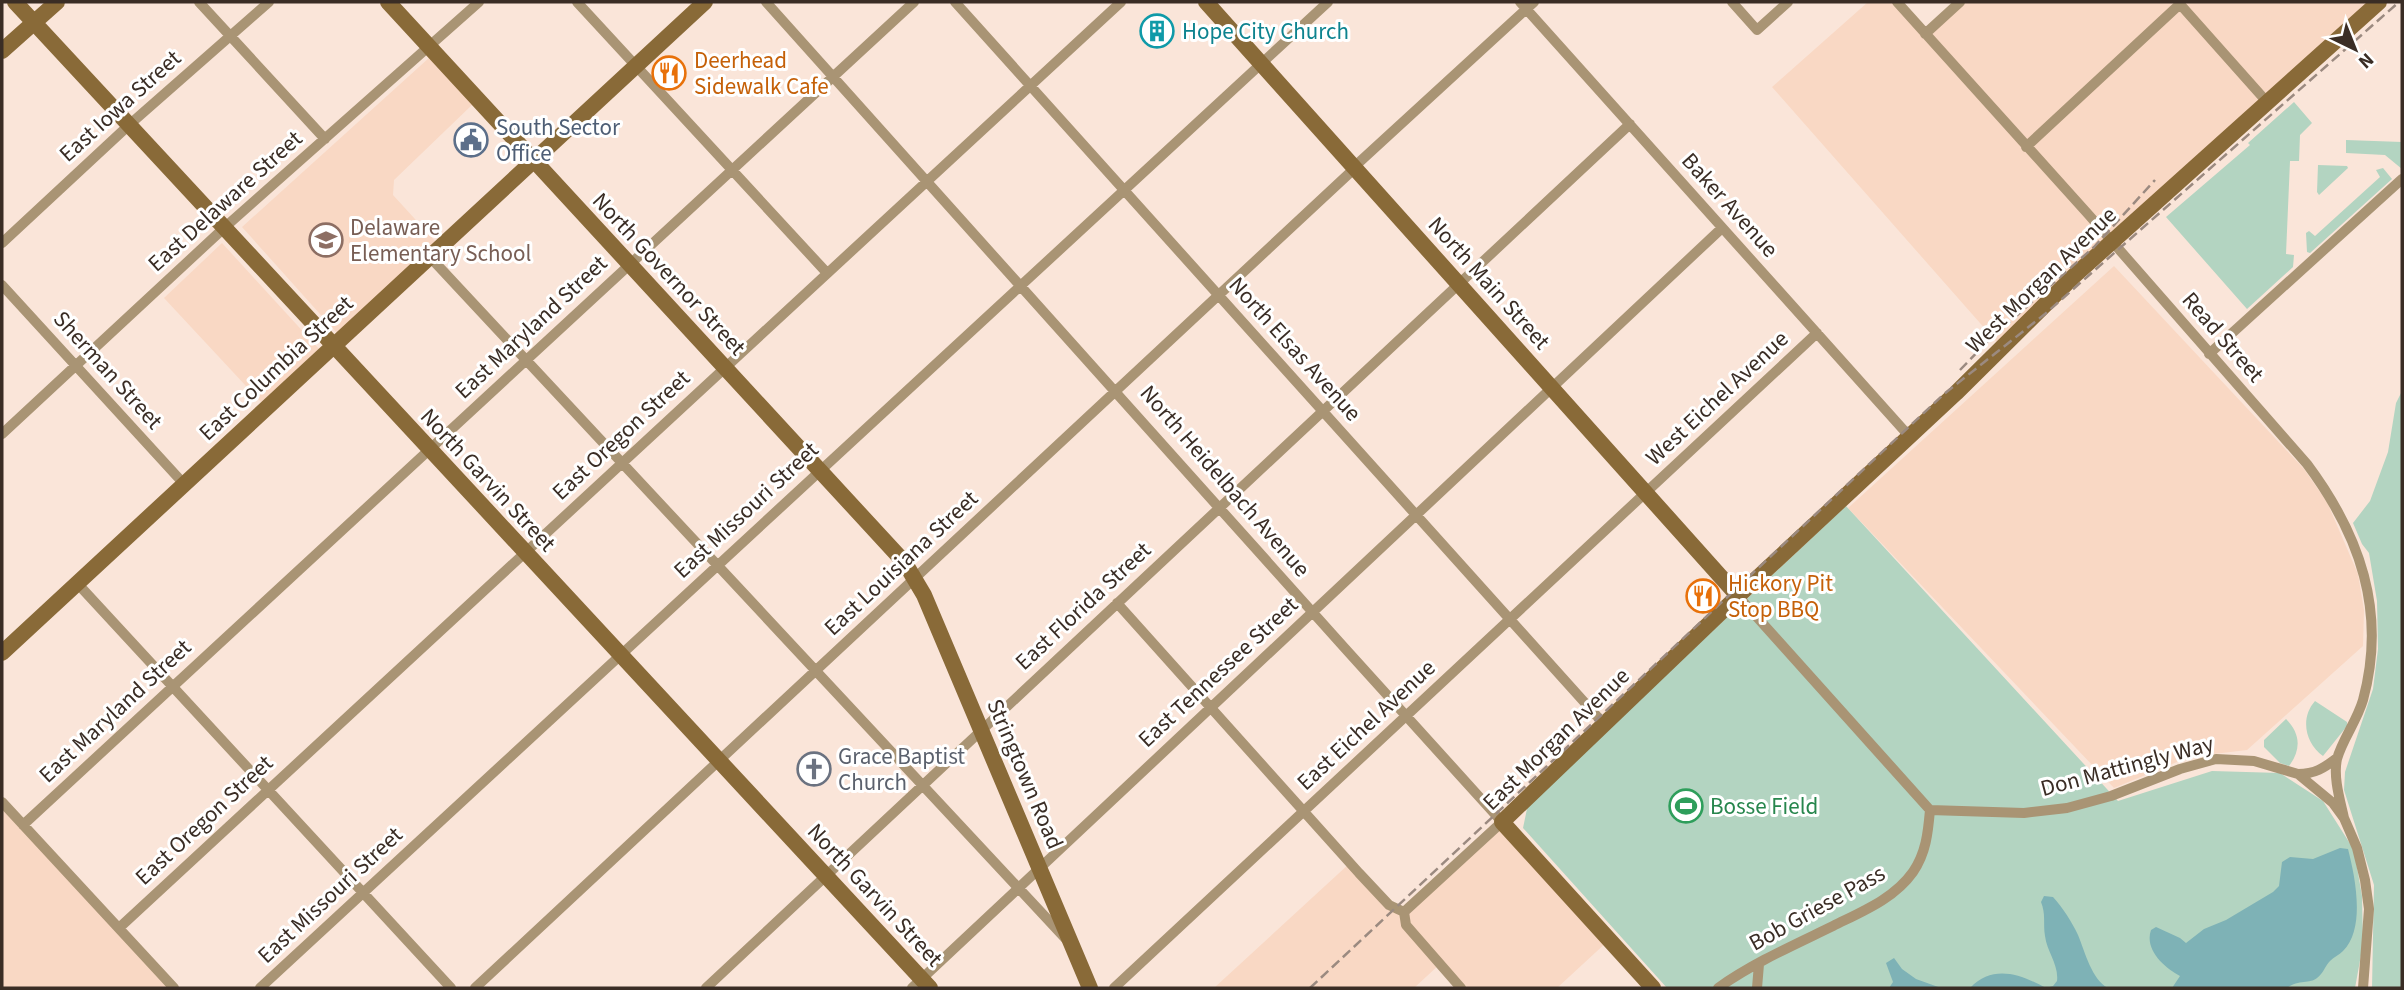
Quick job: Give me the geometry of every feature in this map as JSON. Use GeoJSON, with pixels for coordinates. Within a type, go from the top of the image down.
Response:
{"type":"FeatureCollection","features":[{"type":"Feature","properties":{"kind":"main road","name":"North Garvin Street"},"geometry":{"type":"LineString","coordinates":[[15,2],[826,876],[921,985]]}},
{"type":"Feature","properties":{"kind":"main road"},"geometry":{"type":"LineString","coordinates":[[2,51],[57,2]]}},
{"type":"Feature","properties":{"kind":"main road","name":"North Governor Street"},"geometry":{"type":"LineString","coordinates":[[388,2],[899,555],[915,578]]}},
{"type":"Feature","properties":{"kind":"main road","name":"East Columbia Street"},"geometry":{"type":"LineString","coordinates":[[4,646],[77,583],[705,2]]}},
{"type":"Feature","properties":{"kind":"main road","name":"North Main Street"},"geometry":{"type":"LineString","coordinates":[[1206,2],[1738,596]]}},
{"type":"Feature","properties":{"kind":"main road","name":"West Morgan Avenue"},"geometry":{"type":"LineString","coordinates":[[1738,596],[2111,242],[2379,2]]}},
{"type":"Feature","properties":{"kind":"main road","name":"Stringtown Road"},"geometry":{"type":"LineString","coordinates":[[915,578],[1090,988]]}},
{"type":"Feature","properties":{"kind":"main road","name":"East Morgan Avenue"},"geometry":{"type":"LineString","coordinates":[[1502,822],[1738,596]]}},
{"type":"Feature","properties":{"kind":"main road","name":"North Heidelbach Avenue"},"geometry":{"type":"LineString","coordinates":[[1502,822],[1653,988]]}},
{"type":"Feature","properties":{"kind":"street"},"geometry":{"type":"LineString","coordinates":[[199,2],[325,139]]}},
{"type":"Feature","properties":{"kind":"street","name":"East Iowa Street"},"geometry":{"type":"LineString","coordinates":[[2,243],[129,125],[269,2]]}},
{"type":"Feature","properties":{"kind":"street","name":"East Delaware Street"},"geometry":{"type":"LineString","coordinates":[[2,434],[224,228],[479,2]]}},
{"type":"Feature","properties":{"kind":"street"},"geometry":{"type":"LineString","coordinates":[[577,2],[827,273]]}},
{"type":"Feature","properties":{"kind":"street","name":"North Heidelbach Avenue"},"geometry":{"type":"LineString","coordinates":[[766,2],[1116,391],[1311,613],[1502,822]]}},
{"type":"Feature","properties":{"kind":"street","name":"East Maryland Street"},"geometry":{"type":"LineString","coordinates":[[23,825],[914,2]]}},
{"type":"Feature","properties":{"kind":"street","name":"North Elsas Avenue"},"geometry":{"type":"LineString","coordinates":[[955,2],[1604,724]]}},
{"type":"Feature","properties":{"kind":"street","name":"East Oregon Street"},"geometry":{"type":"LineString","coordinates":[[119,928],[1121,2]]}},
{"type":"Feature","properties":{"kind":"street","name":"East Missouri Street"},"geometry":{"type":"LineString","coordinates":[[260,988],[1328,2]]}},
{"type":"Feature","properties":{"kind":"street"},"geometry":{"type":"LineString","coordinates":[[1732,2],[1757,30],[1788,2]]}},
{"type":"Feature","properties":{"kind":"street","name":"Read Street"},"geometry":{"type":"LineString","coordinates":[[1896,2],[2319,480],[2350,535],[2369,591],[2372,624],[2367,682],[2361,708],[2337,758],[2338,790],[2344,818]]}},
{"type":"Feature","properties":{"kind":"street"},"geometry":{"type":"LineString","coordinates":[[1925,34],[1960,2]]}},
{"type":"Feature","properties":{"kind":"street"},"geometry":{"type":"LineString","coordinates":[[2026,147],[2179,3],[2267,102]]}},
{"type":"Feature","properties":{"kind":"street","name":"Baker Avenue"},"geometry":{"type":"LineString","coordinates":[[1527,4],[1630,124],[1909,436]]}},
{"type":"Feature","properties":{"kind":"street","name":"East Louisiana Street"},"geometry":{"type":"LineString","coordinates":[[475,988],[1219,296],[1527,4]]}},
{"type":"Feature","properties":{"kind":"street","name":"East Florida Street"},"geometry":{"type":"LineString","coordinates":[[706,988],[1630,124]]}},
{"type":"Feature","properties":{"kind":"street"},"geometry":{"type":"LineString","coordinates":[[2209,354],[2402,179]]}},
{"type":"Feature","properties":{"kind":"street","name":"East Tennessee Street"},"geometry":{"type":"LineString","coordinates":[[921,985],[1040,868],[1722,228]]}},
{"type":"Feature","properties":{"kind":"street"},"geometry":{"type":"LineString","coordinates":[[430,257],[1071,943]]}},
{"type":"Feature","properties":{"kind":"street","name":"Sherman Street"},"geometry":{"type":"LineString","coordinates":[[2,285],[184,484]]}},
{"type":"Feature","properties":{"kind":"street","name":"West Eichel Avenue"},"geometry":{"type":"LineString","coordinates":[[1646,493],[1817,333]]}},
{"type":"Feature","properties":{"kind":"street","name":"East Eichel Avenue"},"geometry":{"type":"LineString","coordinates":[[1114,988],[1646,493]]}},
{"type":"Feature","properties":{"kind":"street"},"geometry":{"type":"LineString","coordinates":[[77,583],[451,988]]}},
{"type":"Feature","properties":{"kind":"street"},"geometry":{"type":"LineString","coordinates":[[1738,596],[1930,810]]}},
{"type":"Feature","properties":{"kind":"street"},"geometry":{"type":"LineString","coordinates":[[1117,603],[1389,905],[1404,912],[1406,925],[1461,988]]}},
{"type":"Feature","properties":{"kind":"street"},"geometry":{"type":"LineString","coordinates":[[2298,774],[2309,774],[2323,769],[2337,758]]}},
{"type":"Feature","properties":{"kind":"street","name":"Don Mattingly Way"},"geometry":{"type":"LineString","coordinates":[[1930,810],[2024,813],[2067,808],[2111,796],[2180,769],[2216,759],[2260,762],[2298,774],[2328,798],[2344,818],[2357,848],[2367,897],[2367,941],[2362,987]]}},
{"type":"Feature","properties":{"kind":"street"},"geometry":{"type":"LineString","coordinates":[[2,802],[174,988]]}},
{"type":"Feature","properties":{"kind":"street","name":"Bob Griese Pass"},"geometry":{"type":"LineString","coordinates":[[1718,988],[1896,891],[1920,861],[1928,832],[1930,810]]}},
{"type":"Feature","properties":{"kind":"street","name":"East Morgan Avenue"},"geometry":{"type":"LineString","coordinates":[[1404,912],[1502,822]]}},
{"type":"Feature","properties":{"kind":"street"},"geometry":{"type":"LineString","coordinates":[[1757,988],[1759,964]]}},
{"type":"Feature","properties":{"kind":"shaded area"},"geometry":{"type":"Polygon","coordinates":[[[1868,2],[1896,2],[1925,34],[1961,2],[2379,2],[2002,348],[1772,87],[1868,2]]]}},
{"type":"Feature","properties":{"kind":"shaded area"},"geometry":{"type":"Polygon","coordinates":[[[430,57],[473,104],[394,180],[393,195],[436,242],[337,333],[242,227],[430,57]]]}},
{"type":"Feature","properties":{"kind":"shaded area"},"geometry":{"type":"Polygon","coordinates":[[[222,243],[319,349],[261,402],[164,298],[222,243]]]}},
{"type":"Feature","properties":{"kind":"shaded area"},"geometry":{"type":"Polygon","coordinates":[[[2114,266],[2304,469],[2327,502],[2358,574],[2364,610],[2363,646],[2247,750],[2189,757],[2114,788],[1848,508],[2114,266]]]}},
{"type":"Feature","properties":{"kind":"shaded area"},"geometry":{"type":"Polygon","coordinates":[[[2,803],[170,988],[2,988],[2,803]]]}},
{"type":"Feature","properties":{"kind":"shaded area"},"geometry":{"type":"Polygon","coordinates":[[[1502,822],[1609,940],[1557,988],[1461,988],[1440,964],[1414,988],[1214,988],[1350,863],[1404,912],[1502,822]]]}},
{"type":"Feature","properties":{"kind":"green space"},"geometry":{"type":"Polygon","coordinates":[[[2294,102],[2312,123],[2300,135],[2299,161],[2290,161],[2286,254],[2294,255],[2293,267],[2247,309],[2166,217],[2250,145],[2248,143],[2294,102]]]}},
{"type":"Feature","properties":{"kind":"green space"},"geometry":{"type":"Polygon","coordinates":[[[2346,140],[2402,142],[2402,169],[2385,155],[2346,153],[2346,140]]]}},
{"type":"Feature","properties":{"kind":"green space"},"geometry":{"type":"Polygon","coordinates":[[[2318,165],[2347,166],[2348,168],[2319,195],[2318,165]]]}},
{"type":"Feature","properties":{"kind":"green space"},"geometry":{"type":"Polygon","coordinates":[[[2383,168],[2392,179],[2310,253],[2307,252],[2306,233],[2309,231],[2315,236],[2380,177],[2376,170],[2383,168]]]}},
{"type":"Feature","properties":{"kind":"green space"},"geometry":{"type":"Polygon","coordinates":[[[2402,391],[2402,988],[2372,988],[2374,885],[2344,790],[2345,772],[2373,689],[2378,649],[2377,601],[2369,553],[2353,523],[2370,501],[2388,452],[2396,403],[2402,391]]]}},
{"type":"Feature","properties":{"kind":"green space"},"geometry":{"type":"Polygon","coordinates":[[[1846,506],[2118,801],[2212,771],[2280,773],[2323,801],[2354,850],[2362,896],[2363,944],[2355,988],[1667,988],[1523,828],[1528,804],[1846,506]]]}},
{"type":"Feature","properties":{"kind":"green space"},"geometry":{"type":"Polygon","coordinates":[[[2315,701],[2347,722],[2347,726],[2323,756],[2312,744],[2307,730],[2307,715],[2315,701]]]}},
{"type":"Feature","properties":{"kind":"green space"},"geometry":{"type":"Polygon","coordinates":[[[2286,719],[2298,742],[2296,754],[2289,766],[2280,763],[2264,747],[2264,740],[2286,719]]]}},
{"type":"Feature","properties":{"kind":"water"},"geometry":{"type":"Polygon","coordinates":[[[2340,848],[2348,849],[2357,916],[2350,941],[2319,976],[2287,988],[2172,988],[2180,976],[2157,958],[2150,945],[2151,930],[2156,927],[2186,943],[2204,929],[2226,920],[2273,892],[2279,886],[2282,862],[2290,857],[2313,859],[2340,848]]]}},
{"type":"Feature","properties":{"kind":"water"},"geometry":{"type":"Polygon","coordinates":[[[2044,896],[2053,897],[2064,910],[2093,972],[2108,988],[2046,988],[2053,986],[2057,975],[2045,936],[2041,902],[2044,896]]]}},
{"type":"Feature","properties":{"kind":"water"},"geometry":{"type":"Polygon","coordinates":[[[1894,958],[1902,969],[1916,979],[1941,988],[1889,988],[1893,982],[1886,963],[1894,958]]]}},
{"type":"Feature","properties":{"kind":"water"},"geometry":{"type":"Polygon","coordinates":[[[2007,974],[2046,988],[1970,988],[1988,976],[2007,974]]]}},
{"type":"Feature","properties":{"kind":"railway"},"geometry":{"type":"LineString","coordinates":[[1310,988],[1944,394],[2045,314],[2399,2]]}},
{"type":"Feature","properties":{"kind":"railway"},"geometry":{"type":"LineString","coordinates":[[1960,370],[1988,341],[2094,247],[2155,180]]}},
{"type":"Feature","properties":{"kind":"place","name":"Hope City Church"},"geometry":{"type":"Point","coordinates":[1157,31]}},
{"type":"Feature","properties":{"kind":"place","name":"Deerhead Sidewalk Cafe"},"geometry":{"type":"Point","coordinates":[669,73]}},
{"type":"Feature","properties":{"kind":"place","name":"South Sector Office"},"geometry":{"type":"Point","coordinates":[471,140]}},
{"type":"Feature","properties":{"kind":"place","name":"Delaware Elementary School"},"geometry":{"type":"Point","coordinates":[326,240]}},
{"type":"Feature","properties":{"kind":"place","name":"Hickory Pit Stop BBQ"},"geometry":{"type":"Point","coordinates":[1703,596]}},
{"type":"Feature","properties":{"kind":"place","name":"Grace Baptist Church"},"geometry":{"type":"Point","coordinates":[814,769]}},
{"type":"Feature","properties":{"kind":"place","name":"Bosse Field"},"geometry":{"type":"Point","coordinates":[1686,806]}}]}
